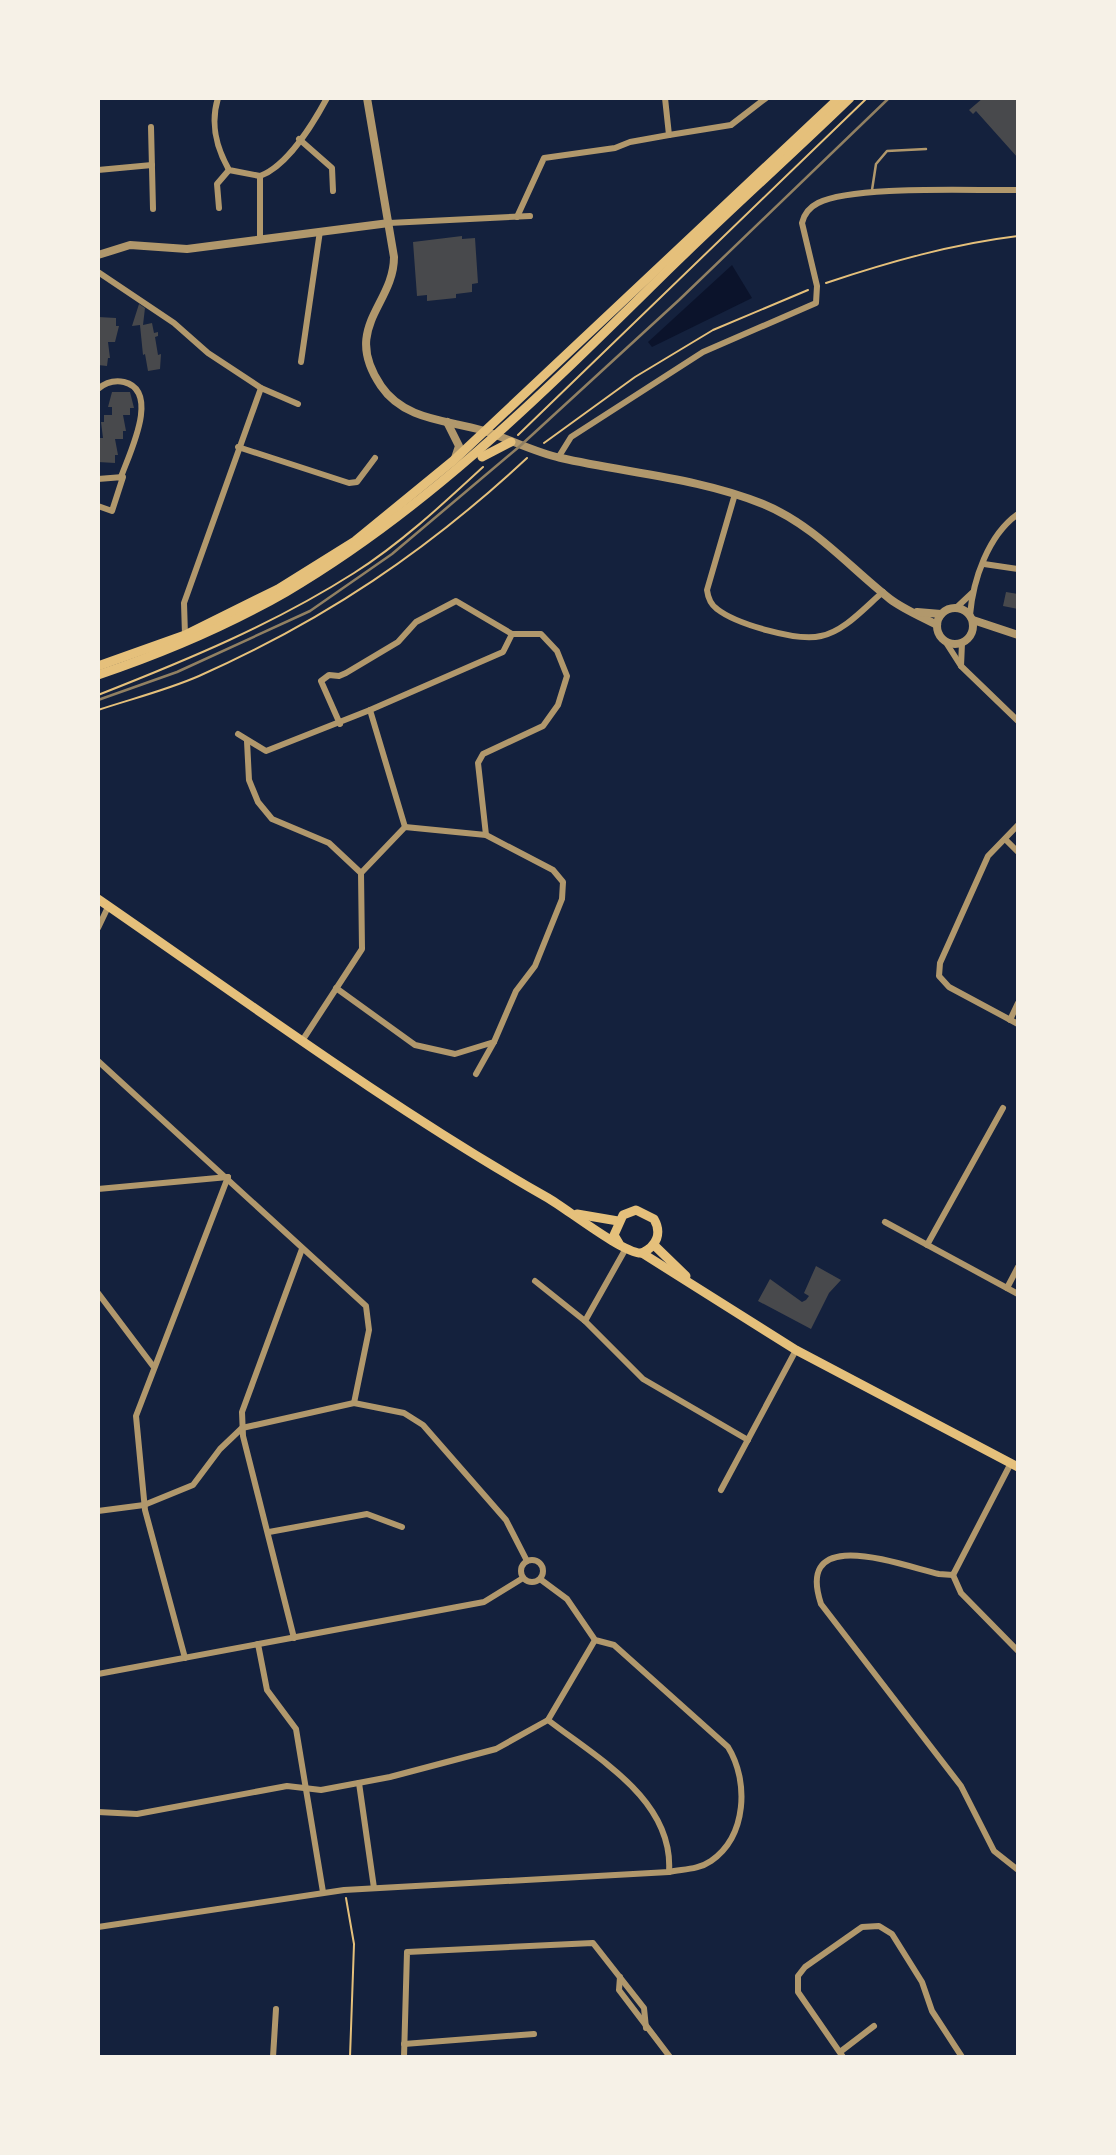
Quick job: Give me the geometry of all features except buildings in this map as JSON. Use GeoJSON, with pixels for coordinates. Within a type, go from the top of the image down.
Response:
{"type":"FeatureCollection","features":[{"type":"Feature","properties":{"kind":"main road"},"geometry":{"type":"LineString","coordinates":[[98,666],[185,635],[278,589],[355,541],[454,460],[839,98]]}},
{"type":"Feature","properties":{"kind":"main road"},"geometry":{"type":"LineString","coordinates":[[98,675],[192,639],[285,593],[358,546],[496,436],[850,98]]}},
{"type":"Feature","properties":{"kind":"main road"},"geometry":{"type":"LineString","coordinates":[[436,486],[461,473],[491,450],[511,442]]}},
{"type":"Feature","properties":{"kind":"main road"},"geometry":{"type":"LineString","coordinates":[[98,899],[302,1041],[498,1168],[576,1214],[623,1248],[642,1253],[698,1286],[796,1350],[1016,1465]]}},
{"type":"Feature","properties":{"kind":"main road"},"geometry":{"type":"LineString","coordinates":[[623,1248],[614,1235],[618,1221],[629,1211],[650,1214],[659,1231],[654,1245],[642,1253]]}},
{"type":"Feature","properties":{"kind":"main road"},"geometry":{"type":"LineString","coordinates":[[576,1214],[618,1221]]}},
{"type":"Feature","properties":{"kind":"main road"},"geometry":{"type":"LineString","coordinates":[[654,1245],[698,1286]]}},
{"type":"Feature","properties":{"kind":"street"},"geometry":{"type":"LineString","coordinates":[[218,98],[215,144],[229,170]]}},
{"type":"Feature","properties":{"kind":"street"},"geometry":{"type":"LineString","coordinates":[[229,170],[260,176],[271,172],[299,139],[327,98]]}},
{"type":"Feature","properties":{"kind":"street"},"geometry":{"type":"LineString","coordinates":[[367,98],[394,265],[370,317],[367,341],[372,369],[381,386],[399,404],[414,414],[484,431],[558,458],[734,494],[764,504],[813,533],[883,592],[937,625],[961,666],[1018,721]]}},
{"type":"Feature","properties":{"kind":"street"},"geometry":{"type":"LineString","coordinates":[[665,98],[669,135]]}},
{"type":"Feature","properties":{"kind":"street"},"geometry":{"type":"LineString","coordinates":[[517,217],[544,158],[615,148],[630,142],[731,125],[766,98]]}},
{"type":"Feature","properties":{"kind":"street"},"geometry":{"type":"LineString","coordinates":[[152,127],[153,209]]}},
{"type":"Feature","properties":{"kind":"street"},"geometry":{"type":"LineString","coordinates":[[299,139],[332,168],[333,191]]}},
{"type":"Feature","properties":{"kind":"street"},"geometry":{"type":"LineString","coordinates":[[98,170],[152,165]]}},
{"type":"Feature","properties":{"kind":"street"},"geometry":{"type":"LineString","coordinates":[[219,208],[217,184],[229,170]]}},
{"type":"Feature","properties":{"kind":"street"},"geometry":{"type":"LineString","coordinates":[[260,176],[260,238]]}},
{"type":"Feature","properties":{"kind":"street"},"geometry":{"type":"LineString","coordinates":[[558,458],[571,438],[703,352],[816,303],[817,286],[802,234],[803,216],[813,206],[831,198],[872,193],[1018,190]]}},
{"type":"Feature","properties":{"kind":"street"},"geometry":{"type":"LineString","coordinates":[[98,255],[130,245],[187,249],[389,223],[530,216]]}},
{"type":"Feature","properties":{"kind":"street"},"geometry":{"type":"LineString","coordinates":[[301,362],[320,231]]}},
{"type":"Feature","properties":{"kind":"street"},"geometry":{"type":"LineString","coordinates":[[99,276],[174,323],[208,353],[261,388],[298,404]]}},
{"type":"Feature","properties":{"kind":"street"},"geometry":{"type":"LineString","coordinates":[[98,389],[113,381],[123,382],[138,391],[143,401],[141,417],[112,511],[98,506]]}},
{"type":"Feature","properties":{"kind":"street"},"geometry":{"type":"LineString","coordinates":[[185,635],[184,603],[261,388]]}},
{"type":"Feature","properties":{"kind":"street"},"geometry":{"type":"LineString","coordinates":[[447,422],[459,446],[454,460]]}},
{"type":"Feature","properties":{"kind":"street"},"geometry":{"type":"LineString","coordinates":[[238,447],[349,483],[357,482],[375,458]]}},
{"type":"Feature","properties":{"kind":"street"},"geometry":{"type":"LineString","coordinates":[[98,478],[121,477]]}},
{"type":"Feature","properties":{"kind":"street"},"geometry":{"type":"LineString","coordinates":[[734,494],[707,590],[715,608],[729,617],[797,638],[822,636],[844,626],[883,592]]}},
{"type":"Feature","properties":{"kind":"street"},"geometry":{"type":"LineString","coordinates":[[973,631],[972,593],[1004,523],[1018,514]]}},
{"type":"Feature","properties":{"kind":"street"},"geometry":{"type":"LineString","coordinates":[[984,564],[1018,569]]}},
{"type":"Feature","properties":{"kind":"street"},"geometry":{"type":"LineString","coordinates":[[914,611],[941,614],[956,608],[972,593]]}},
{"type":"Feature","properties":{"kind":"street"},"geometry":{"type":"LineString","coordinates":[[340,724],[321,681],[329,675],[339,676],[390,646],[416,622],[456,601],[512,634],[541,634],[557,650],[567,676],[558,705],[543,726],[483,754],[478,764],[486,835]]}},
{"type":"Feature","properties":{"kind":"street"},"geometry":{"type":"LineString","coordinates":[[956,608],[996,630],[1018,635]]}},
{"type":"Feature","properties":{"kind":"street"},"geometry":{"type":"LineString","coordinates":[[937,625],[941,614]]}},
{"type":"Feature","properties":{"kind":"street"},"geometry":{"type":"LineString","coordinates":[[961,666],[962,643],[973,631],[996,630]]}},
{"type":"Feature","properties":{"kind":"street"},"geometry":{"type":"LineString","coordinates":[[238,734],[266,751],[340,724],[503,652],[512,634]]}},
{"type":"Feature","properties":{"kind":"street"},"geometry":{"type":"LineString","coordinates":[[945,641],[962,643]]}},
{"type":"Feature","properties":{"kind":"street"},"geometry":{"type":"LineString","coordinates":[[370,710],[405,827]]}},
{"type":"Feature","properties":{"kind":"street"},"geometry":{"type":"LineString","coordinates":[[247,741],[249,780],[258,802],[272,819],[329,843],[361,873]]}},
{"type":"Feature","properties":{"kind":"street"},"geometry":{"type":"LineString","coordinates":[[1018,825],[988,856],[940,963],[939,976],[949,988],[1018,1024]]}},
{"type":"Feature","properties":{"kind":"street"},"geometry":{"type":"LineString","coordinates":[[405,827],[486,835],[554,870],[563,882],[562,899],[535,966],[516,991],[494,1042],[476,1074]]}},
{"type":"Feature","properties":{"kind":"street"},"geometry":{"type":"LineString","coordinates":[[302,1041],[362,949],[361,873],[405,827]]}},
{"type":"Feature","properties":{"kind":"street"},"geometry":{"type":"LineString","coordinates":[[1004,839],[1018,852]]}},
{"type":"Feature","properties":{"kind":"street"},"geometry":{"type":"LineString","coordinates":[[98,928],[108,906]]}},
{"type":"Feature","properties":{"kind":"street"},"geometry":{"type":"LineString","coordinates":[[336,988],[415,1045],[455,1054],[494,1042]]}},
{"type":"Feature","properties":{"kind":"street"},"geometry":{"type":"LineString","coordinates":[[1010,1020],[1018,1003]]}},
{"type":"Feature","properties":{"kind":"street"},"geometry":{"type":"LineString","coordinates":[[98,1061],[366,1306],[369,1330],[354,1402]]}},
{"type":"Feature","properties":{"kind":"street"},"geometry":{"type":"LineString","coordinates":[[927,1245],[1003,1108]]}},
{"type":"Feature","properties":{"kind":"street"},"geometry":{"type":"LineString","coordinates":[[98,1189],[228,1177]]}},
{"type":"Feature","properties":{"kind":"street"},"geometry":{"type":"LineString","coordinates":[[186,1658],[144,1505],[136,1416],[228,1177]]}},
{"type":"Feature","properties":{"kind":"street"},"geometry":{"type":"LineString","coordinates":[[885,1222],[1018,1294]]}},
{"type":"Feature","properties":{"kind":"street"},"geometry":{"type":"LineString","coordinates":[[585,1321],[623,1248]]}},
{"type":"Feature","properties":{"kind":"street"},"geometry":{"type":"LineString","coordinates":[[294,1638],[243,1428],[242,1412],[302,1249]]}},
{"type":"Feature","properties":{"kind":"street"},"geometry":{"type":"LineString","coordinates":[[1007,1288],[1018,1267]]}},
{"type":"Feature","properties":{"kind":"street"},"geometry":{"type":"LineString","coordinates":[[535,1281],[585,1321],[643,1379],[748,1440]]}},
{"type":"Feature","properties":{"kind":"street"},"geometry":{"type":"LineString","coordinates":[[98,1293],[153,1366]]}},
{"type":"Feature","properties":{"kind":"street"},"geometry":{"type":"LineString","coordinates":[[721,1490],[796,1350]]}},
{"type":"Feature","properties":{"kind":"street"},"geometry":{"type":"LineString","coordinates":[[98,1511],[144,1505],[192,1485],[220,1449],[243,1428],[354,1402],[404,1413],[423,1425],[506,1520],[527,1561]]}},
{"type":"Feature","properties":{"kind":"street"},"geometry":{"type":"LineString","coordinates":[[953,1575],[1016,1465]]}},
{"type":"Feature","properties":{"kind":"street"},"geometry":{"type":"LineString","coordinates":[[268,1532],[368,1514],[402,1527]]}},
{"type":"Feature","properties":{"kind":"street"},"geometry":{"type":"LineString","coordinates":[[953,1575],[850,1553],[834,1556],[822,1566],[817,1590],[821,1604],[961,1786],[994,1852],[1018,1870]]}},
{"type":"Feature","properties":{"kind":"street"},"geometry":{"type":"LineString","coordinates":[[523,1578],[521,1569],[527,1561]]}},
{"type":"Feature","properties":{"kind":"street"},"geometry":{"type":"LineString","coordinates":[[523,1578],[533,1582],[540,1579],[543,1573],[540,1563],[527,1561]]}},
{"type":"Feature","properties":{"kind":"street"},"geometry":{"type":"LineString","coordinates":[[953,1575],[961,1593],[1018,1651]]}},
{"type":"Feature","properties":{"kind":"street"},"geometry":{"type":"LineString","coordinates":[[98,1674],[484,1602],[523,1578]]}},
{"type":"Feature","properties":{"kind":"street"},"geometry":{"type":"LineString","coordinates":[[98,1927],[323,1892],[669,1872],[694,1869],[711,1861],[727,1842],[737,1824],[742,1804],[736,1761],[728,1747],[614,1644],[595,1640],[566,1599],[540,1579]]}},
{"type":"Feature","properties":{"kind":"street"},"geometry":{"type":"LineString","coordinates":[[98,1812],[137,1814],[287,1786],[321,1790],[496,1749],[548,1720],[595,1640]]}},
{"type":"Feature","properties":{"kind":"street"},"geometry":{"type":"LineString","coordinates":[[258,1644],[267,1690],[296,1729],[323,1892]]}},
{"type":"Feature","properties":{"kind":"street"},"geometry":{"type":"LineString","coordinates":[[548,1720],[625,1780],[648,1805],[667,1838],[669,1872]]}},
{"type":"Feature","properties":{"kind":"street"},"geometry":{"type":"LineString","coordinates":[[359,1783],[374,1888]]}},
{"type":"Feature","properties":{"kind":"street"},"geometry":{"type":"LineString","coordinates":[[874,2026],[841,2054],[798,1992],[798,1976],[862,1927],[879,1926],[892,1934],[922,1982],[932,2011],[962,2057]]}},
{"type":"Feature","properties":{"kind":"street"},"geometry":{"type":"LineString","coordinates":[[404,2057],[407,1952],[593,1943],[644,2008],[646,2028],[670,2057]]}},
{"type":"Feature","properties":{"kind":"street"},"geometry":{"type":"LineString","coordinates":[[273,2057],[275,2009]]}},
{"type":"Feature","properties":{"kind":"street"},"geometry":{"type":"LineString","coordinates":[[404,2044],[534,2034]]}},
{"type":"Feature","properties":{"kind":"lane"},"geometry":{"type":"LineString","coordinates":[[872,193],[876,164],[880,157],[887,152],[926,149]]}},
{"type":"Feature","properties":{"kind":"path"},"geometry":{"type":"LineString","coordinates":[[511,442],[867,98]]}},
{"type":"Feature","properties":{"kind":"path"},"geometry":{"type":"LineString","coordinates":[[968,242],[1018,236]]}},
{"type":"Feature","properties":{"kind":"path"},"geometry":{"type":"LineString","coordinates":[[98,710],[197,677],[320,617],[472,509],[529,456]]}},
{"type":"Feature","properties":{"kind":"path"},"geometry":{"type":"LineString","coordinates":[[344,1890],[354,1944],[350,2057]]}},
{"type":"Feature","properties":{"kind":"water"},"geometry":{"type":"Polygon","coordinates":[[[732,265],[752,298],[652,347],[648,342],[732,265]]]}},
{"type":"Feature","properties":{"kind":"railway"},"geometry":{"type":"LineString","coordinates":[[98,700],[177,672],[310,611],[392,554],[520,446],[679,300],[889,98]]}}]}
